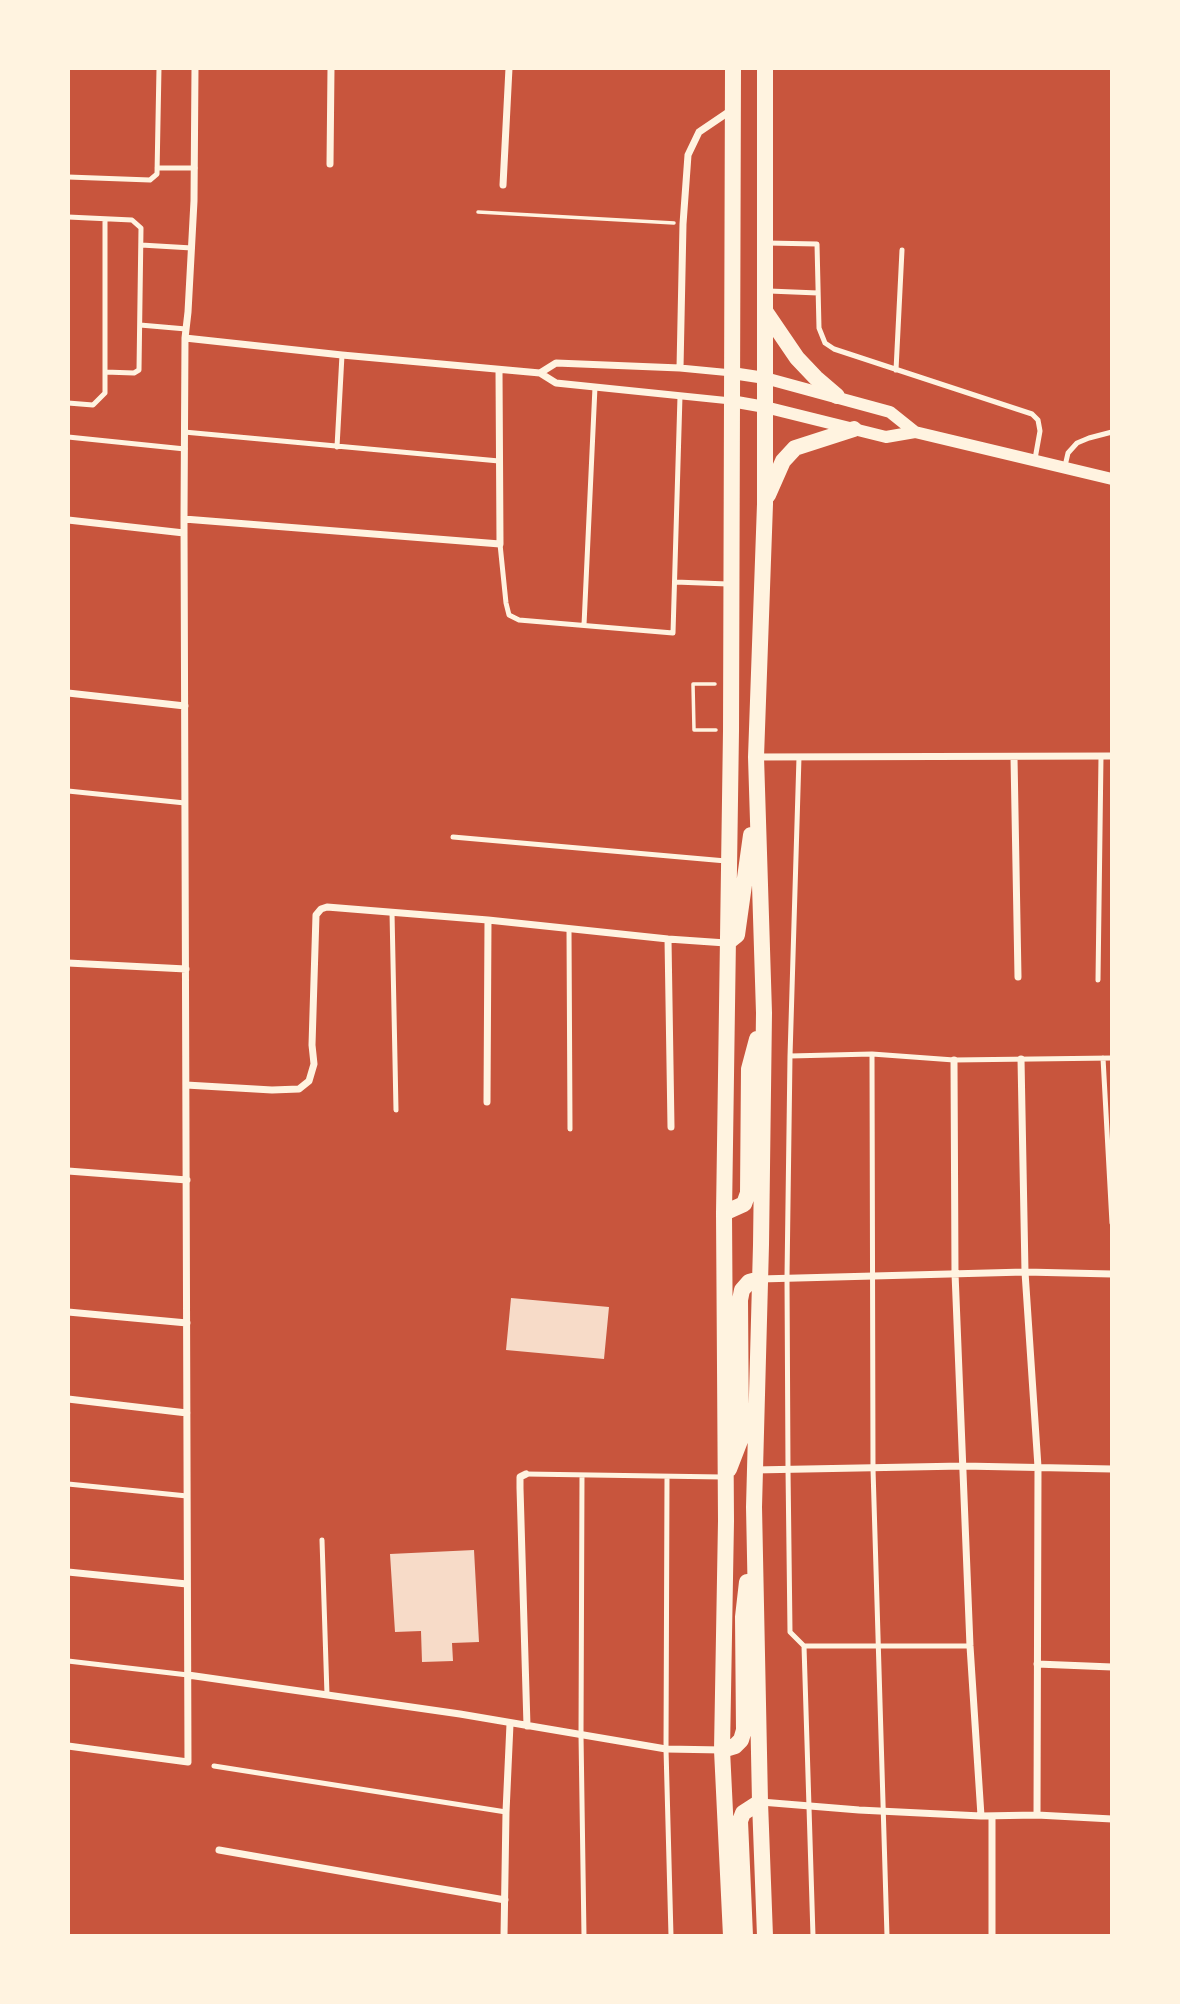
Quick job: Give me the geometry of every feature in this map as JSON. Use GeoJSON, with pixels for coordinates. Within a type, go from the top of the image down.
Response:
{"type":"FeatureCollection","features":[{"type":"Feature","properties":{"kind":"highway"},"geometry":{"type":"LineString","coordinates":[[731,1936],[722,1750],[726,1478],[724,1213],[731,730],[733,68]]}},
{"type":"Feature","properties":{"kind":"highway"},"geometry":{"type":"LineString","coordinates":[[765,68],[765,504],[757,757],[764,1013],[754,1470],[765,1936]]}},
{"type":"Feature","properties":{"kind":"highway"},"geometry":{"type":"LineString","coordinates":[[765,311],[797,358],[837,396]]}},
{"type":"Feature","properties":{"kind":"highway"},"geometry":{"type":"LineString","coordinates":[[765,504],[783,461],[795,448],[854,429]]}},
{"type":"Feature","properties":{"kind":"highway"},"geometry":{"type":"LineString","coordinates":[[727,943],[737,935],[757,791]]}},
{"type":"Feature","properties":{"kind":"highway"},"geometry":{"type":"LineString","coordinates":[[724,1213],[744,1204],[748,1192],[749,1069],[764,1013]]}},
{"type":"Feature","properties":{"kind":"highway"},"geometry":{"type":"LineString","coordinates":[[726,1478],[741,1438],[740,1300],[742,1290],[749,1282],[760,1279]]}},
{"type":"Feature","properties":{"kind":"highway"},"geometry":{"type":"LineString","coordinates":[[722,1750],[741,1741],[744,1730],[743,1617],[754,1507]]}},
{"type":"Feature","properties":{"kind":"highway"},"geometry":{"type":"LineString","coordinates":[[745,1936],[740,1821],[743,1813],[760,1802]]}},
{"type":"Feature","properties":{"kind":"street"},"geometry":{"type":"LineString","coordinates":[[68,1746],[188,1762],[184,432],[185,338],[195,168],[195,68]]}},
{"type":"Feature","properties":{"kind":"street"},"geometry":{"type":"LineString","coordinates":[[330,164],[331,68]]}},
{"type":"Feature","properties":{"kind":"street"},"geometry":{"type":"LineString","coordinates":[[503,185],[509,68]]}},
{"type":"Feature","properties":{"kind":"street"},"geometry":{"type":"LineString","coordinates":[[680,368],[683,224],[688,155],[699,132],[733,110]]}},
{"type":"Feature","properties":{"kind":"street"},"geometry":{"type":"LineString","coordinates":[[185,338],[540,373],[556,383],[732,401],[886,437],[915,432],[1112,479]]}},
{"type":"Feature","properties":{"kind":"street"},"geometry":{"type":"LineString","coordinates":[[540,373],[556,363],[680,368],[765,378],[890,412],[915,432]]}},
{"type":"Feature","properties":{"kind":"street"},"geometry":{"type":"LineString","coordinates":[[184,519],[500,544],[499,370]]}},
{"type":"Feature","properties":{"kind":"street"},"geometry":{"type":"LineString","coordinates":[[68,520],[184,533]]}},
{"type":"Feature","properties":{"kind":"street"},"geometry":{"type":"LineString","coordinates":[[68,693],[185,706]]}},
{"type":"Feature","properties":{"kind":"street"},"geometry":{"type":"LineString","coordinates":[[757,757],[1112,757]]}},
{"type":"Feature","properties":{"kind":"street"},"geometry":{"type":"LineString","coordinates":[[1014,757],[1018,977]]}},
{"type":"Feature","properties":{"kind":"street"},"geometry":{"type":"LineString","coordinates":[[186,1084],[272,1090],[299,1089],[309,1080],[314,1064],[312,1045],[316,915],[319,910],[327,907],[727,943]]}},
{"type":"Feature","properties":{"kind":"street"},"geometry":{"type":"LineString","coordinates":[[487,1102],[488,920]]}},
{"type":"Feature","properties":{"kind":"street"},"geometry":{"type":"LineString","coordinates":[[668,939],[671,1127]]}},
{"type":"Feature","properties":{"kind":"street"},"geometry":{"type":"LineString","coordinates":[[68,963],[186,970]]}},
{"type":"Feature","properties":{"kind":"street"},"geometry":{"type":"LineString","coordinates":[[1021,1059],[1025,1272],[1038,1467],[1037,1815]]}},
{"type":"Feature","properties":{"kind":"street"},"geometry":{"type":"LineString","coordinates":[[954,1060],[955,1273],[970,1646],[981,1816]]}},
{"type":"Feature","properties":{"kind":"street"},"geometry":{"type":"LineString","coordinates":[[68,1171],[187,1180]]}},
{"type":"Feature","properties":{"kind":"street"},"geometry":{"type":"LineString","coordinates":[[760,1279],[1025,1272],[1112,1274]]}},
{"type":"Feature","properties":{"kind":"street"},"geometry":{"type":"LineString","coordinates":[[68,1312],[187,1322]]}},
{"type":"Feature","properties":{"kind":"street"},"geometry":{"type":"LineString","coordinates":[[68,1399],[187,1413]]}},
{"type":"Feature","properties":{"kind":"street"},"geometry":{"type":"LineString","coordinates":[[754,1470],[963,1466],[1112,1469]]}},
{"type":"Feature","properties":{"kind":"street"},"geometry":{"type":"LineString","coordinates":[[526,1474],[520,1477],[520,1488],[527,1726]]}},
{"type":"Feature","properties":{"kind":"street"},"geometry":{"type":"LineString","coordinates":[[68,1572],[187,1584]]}},
{"type":"Feature","properties":{"kind":"street"},"geometry":{"type":"LineString","coordinates":[[1037,1664],[1112,1667]]}},
{"type":"Feature","properties":{"kind":"street"},"geometry":{"type":"LineString","coordinates":[[188,1675],[666,1749],[722,1750]]}},
{"type":"Feature","properties":{"kind":"street"},"geometry":{"type":"LineString","coordinates":[[505,1936],[510,1724]]}},
{"type":"Feature","properties":{"kind":"street"},"geometry":{"type":"LineString","coordinates":[[760,1802],[981,1816],[1037,1815],[1112,1819]]}},
{"type":"Feature","properties":{"kind":"street"},"geometry":{"type":"LineString","coordinates":[[992,1816],[992,1936]]}},
{"type":"Feature","properties":{"kind":"street"},"geometry":{"type":"LineString","coordinates":[[219,1850],[505,1900]]}},
{"type":"Feature","properties":{"kind":"lane"},"geometry":{"type":"LineString","coordinates":[[68,177],[150,180],[157,174],[159,68]]}},
{"type":"Feature","properties":{"kind":"lane"},"geometry":{"type":"LineString","coordinates":[[157,167],[195,168]]}},
{"type":"Feature","properties":{"kind":"lane"},"geometry":{"type":"LineString","coordinates":[[68,217],[131,220],[141,228],[139,370],[134,373],[105,372]]}},
{"type":"Feature","properties":{"kind":"lane"},"geometry":{"type":"LineString","coordinates":[[68,403],[93,405],[105,393],[105,219]]}},
{"type":"Feature","properties":{"kind":"lane"},"geometry":{"type":"LineString","coordinates":[[765,242],[817,244],[819,328],[825,343],[834,349],[1032,414],[1038,420],[1041,431],[1035,459]]}},
{"type":"Feature","properties":{"kind":"lane"},"geometry":{"type":"LineString","coordinates":[[141,245],[192,248]]}},
{"type":"Feature","properties":{"kind":"lane"},"geometry":{"type":"LineString","coordinates":[[896,370],[902,250]]}},
{"type":"Feature","properties":{"kind":"lane"},"geometry":{"type":"LineString","coordinates":[[765,291],[818,293]]}},
{"type":"Feature","properties":{"kind":"lane"},"geometry":{"type":"LineString","coordinates":[[140,325],[186,329]]}},
{"type":"Feature","properties":{"kind":"lane"},"geometry":{"type":"LineString","coordinates":[[337,447],[342,355]]}},
{"type":"Feature","properties":{"kind":"lane"},"geometry":{"type":"LineString","coordinates":[[584,625],[594,387]]}},
{"type":"Feature","properties":{"kind":"lane"},"geometry":{"type":"LineString","coordinates":[[500,544],[509,615],[530,622],[673,633],[680,396]]}},
{"type":"Feature","properties":{"kind":"lane"},"geometry":{"type":"LineString","coordinates":[[184,432],[499,461]]}},
{"type":"Feature","properties":{"kind":"lane"},"geometry":{"type":"LineString","coordinates":[[1064,467],[1068,453],[1077,443],[1112,432]]}},
{"type":"Feature","properties":{"kind":"lane"},"geometry":{"type":"LineString","coordinates":[[68,437],[185,449]]}},
{"type":"Feature","properties":{"kind":"lane"},"geometry":{"type":"LineString","coordinates":[[675,582],[730,584]]}},
{"type":"Feature","properties":{"kind":"lane"},"geometry":{"type":"LineString","coordinates":[[799,757],[790,1056],[788,1469],[790,1632],[804,1646],[813,1936]]}},
{"type":"Feature","properties":{"kind":"lane"},"geometry":{"type":"LineString","coordinates":[[1098,980],[1101,757]]}},
{"type":"Feature","properties":{"kind":"lane"},"geometry":{"type":"LineString","coordinates":[[68,791],[185,803]]}},
{"type":"Feature","properties":{"kind":"lane"},"geometry":{"type":"LineString","coordinates":[[453,837],[729,861]]}},
{"type":"Feature","properties":{"kind":"lane"},"geometry":{"type":"LineString","coordinates":[[392,912],[396,1110]]}},
{"type":"Feature","properties":{"kind":"lane"},"geometry":{"type":"LineString","coordinates":[[569,929],[570,1129]]}},
{"type":"Feature","properties":{"kind":"lane"},"geometry":{"type":"LineString","coordinates":[[790,1056],[872,1054],[954,1060],[1112,1058]]}},
{"type":"Feature","properties":{"kind":"lane"},"geometry":{"type":"LineString","coordinates":[[872,1054],[873,1468],[887,1936]]}},
{"type":"Feature","properties":{"kind":"lane"},"geometry":{"type":"LineString","coordinates":[[1103,1058],[1112,1223]]}},
{"type":"Feature","properties":{"kind":"lane"},"geometry":{"type":"LineString","coordinates":[[526,1474],[726,1478]]}},
{"type":"Feature","properties":{"kind":"lane"},"geometry":{"type":"LineString","coordinates":[[582,1475],[581,1735],[584,1936]]}},
{"type":"Feature","properties":{"kind":"lane"},"geometry":{"type":"LineString","coordinates":[[667,1477],[666,1749],[671,1936]]}},
{"type":"Feature","properties":{"kind":"lane"},"geometry":{"type":"LineString","coordinates":[[68,1484],[187,1496]]}},
{"type":"Feature","properties":{"kind":"lane"},"geometry":{"type":"LineString","coordinates":[[322,1540],[327,1695]]}},
{"type":"Feature","properties":{"kind":"lane"},"geometry":{"type":"LineString","coordinates":[[804,1646],[970,1646]]}},
{"type":"Feature","properties":{"kind":"lane"},"geometry":{"type":"LineString","coordinates":[[68,1661],[188,1675]]}},
{"type":"Feature","properties":{"kind":"lane"},"geometry":{"type":"LineString","coordinates":[[214,1766],[506,1812]]}},
{"type":"Feature","properties":{"kind":"path"},"geometry":{"type":"LineString","coordinates":[[478,212],[683,224]]}},
{"type":"Feature","properties":{"kind":"path"},"geometry":{"type":"LineString","coordinates":[[693,684],[694,730],[731,730]]}},
{"type":"Feature","properties":{"kind":"building"},"geometry":{"type":"Polygon","coordinates":[[[511,1298],[609,1307],[604,1359],[506,1350],[511,1298]]]}},
{"type":"Feature","properties":{"kind":"building"},"geometry":{"type":"Polygon","coordinates":[[[474,1550],[479,1642],[452,1643],[453,1661],[422,1662],[421,1631],[395,1632],[390,1554],[474,1550]]]}}]}
